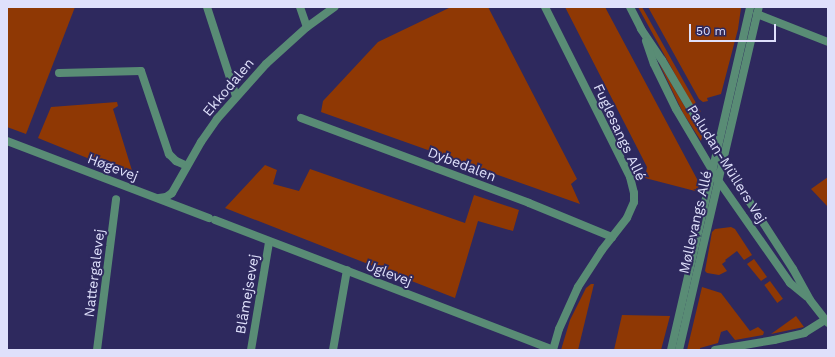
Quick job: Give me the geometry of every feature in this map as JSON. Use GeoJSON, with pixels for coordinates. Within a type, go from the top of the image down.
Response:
{"type":"FeatureCollection","features":[{"type":"Feature","properties":{"kind":"street"},"geometry":{"type":"LineString","coordinates":[[207,7],[236,96]]}},
{"type":"Feature","properties":{"kind":"street"},"geometry":{"type":"LineString","coordinates":[[300,7],[307,27]]}},
{"type":"Feature","properties":{"kind":"street","name":"Ekkodalen"},"geometry":{"type":"LineString","coordinates":[[159,198],[172,193],[201,142],[236,96],[266,64],[307,27],[335,7]]}},
{"type":"Feature","properties":{"kind":"street","name":"Fuglesangs Allé"},"geometry":{"type":"LineString","coordinates":[[545,7],[630,177],[634,193],[634,202],[627,218],[612,237],[578,287],[559,329],[553,350]]}},
{"type":"Feature","properties":{"kind":"street","name":"Paludan-Müllers Vej"},"geometry":{"type":"LineString","coordinates":[[630,7],[641,29],[654,64],[676,109],[718,180],[790,283],[810,300]]}},
{"type":"Feature","properties":{"kind":"street","name":"Møllevangs Allé"},"geometry":{"type":"LineString","coordinates":[[671,350],[750,7]]}},
{"type":"Feature","properties":{"kind":"street"},"geometry":{"type":"LineString","coordinates":[[758,10],[828,42]]}},
{"type":"Feature","properties":{"kind":"street","name":"Møllevangs Allé"},"geometry":{"type":"LineString","coordinates":[[679,350],[758,10]]}},
{"type":"Feature","properties":{"kind":"street","name":"Paludan-Müllers Vej"},"geometry":{"type":"LineString","coordinates":[[641,29],[662,60],[716,151],[793,269],[810,300],[827,322],[804,333],[774,340],[715,350]]}},
{"type":"Feature","properties":{"kind":"street"},"geometry":{"type":"LineString","coordinates":[[59,73],[141,71],[169,154],[176,161],[187,166]]}},
{"type":"Feature","properties":{"kind":"street","name":"Dybedalen"},"geometry":{"type":"LineString","coordinates":[[301,118],[529,203],[612,237]]}},
{"type":"Feature","properties":{"kind":"street","name":"Høgevej"},"geometry":{"type":"LineString","coordinates":[[7,141],[212,219]]}},
{"type":"Feature","properties":{"kind":"street","name":"Nattergalevej"},"geometry":{"type":"LineString","coordinates":[[97,350],[116,199]]}},
{"type":"Feature","properties":{"kind":"street","name":"Uglevej"},"geometry":{"type":"LineString","coordinates":[[212,219],[553,350]]}},
{"type":"Feature","properties":{"kind":"street","name":"Blåmejsevej"},"geometry":{"type":"LineString","coordinates":[[251,350],[269,242]]}},
{"type":"Feature","properties":{"kind":"street"},"geometry":{"type":"LineString","coordinates":[[334,350],[347,270]]}},
{"type":"Feature","properties":{"kind":"shaded area"},"geometry":{"type":"Polygon","coordinates":[[[7,7],[75,7],[26,134],[7,127],[7,7]]]}},
{"type":"Feature","properties":{"kind":"shaded area"},"geometry":{"type":"Polygon","coordinates":[[[451,7],[488,7],[577,179],[571,184],[580,204],[321,112],[323,101],[378,42],[451,7]]]}},
{"type":"Feature","properties":{"kind":"shaded area"},"geometry":{"type":"Polygon","coordinates":[[[565,7],[605,7],[697,179],[699,192],[645,178],[647,167],[565,7]]]}},
{"type":"Feature","properties":{"kind":"shaded area"},"geometry":{"type":"Polygon","coordinates":[[[638,7],[642,7],[701,112],[693,106],[638,7]]]}},
{"type":"Feature","properties":{"kind":"shaded area"},"geometry":{"type":"Polygon","coordinates":[[[648,7],[741,8],[738,29],[721,94],[707,98],[708,101],[703,102],[699,99],[648,7]]]}},
{"type":"Feature","properties":{"kind":"shaded area"},"geometry":{"type":"Polygon","coordinates":[[[658,61],[702,136],[701,141],[683,113],[658,61]]]}},
{"type":"Feature","properties":{"kind":"shaded area"},"geometry":{"type":"Polygon","coordinates":[[[117,102],[118,106],[113,109],[134,177],[38,138],[51,107],[117,102]]]}},
{"type":"Feature","properties":{"kind":"shaded area"},"geometry":{"type":"Polygon","coordinates":[[[265,165],[277,170],[273,184],[299,191],[310,169],[465,223],[474,195],[519,210],[513,231],[478,221],[455,298],[225,208],[265,165]]]}},
{"type":"Feature","properties":{"kind":"shaded area"},"geometry":{"type":"Polygon","coordinates":[[[828,177],[828,207],[811,189],[828,177]]]}},
{"type":"Feature","properties":{"kind":"shaded area"},"geometry":{"type":"Polygon","coordinates":[[[731,227],[735,229],[752,255],[744,260],[737,251],[722,264],[727,271],[719,275],[707,273],[705,271],[712,232],[715,229],[731,227]]]}},
{"type":"Feature","properties":{"kind":"shaded area"},"geometry":{"type":"Polygon","coordinates":[[[754,259],[767,277],[761,281],[747,264],[754,259]]]}},
{"type":"Feature","properties":{"kind":"shaded area"},"geometry":{"type":"Polygon","coordinates":[[[770,281],[783,299],[777,303],[764,285],[770,281]]]}},
{"type":"Feature","properties":{"kind":"shaded area"},"geometry":{"type":"Polygon","coordinates":[[[591,284],[594,284],[578,350],[561,350],[570,320],[586,288],[591,284]]]}},
{"type":"Feature","properties":{"kind":"shaded area"},"geometry":{"type":"Polygon","coordinates":[[[702,287],[721,293],[750,331],[758,327],[764,332],[763,335],[735,340],[727,330],[721,332],[718,343],[700,348],[700,350],[687,350],[702,287]]]}},
{"type":"Feature","properties":{"kind":"shaded area"},"geometry":{"type":"Polygon","coordinates":[[[622,315],[670,316],[661,350],[614,350],[622,315]]]}},
{"type":"Feature","properties":{"kind":"shaded area"},"geometry":{"type":"Polygon","coordinates":[[[796,316],[804,327],[771,334],[796,316]]]}}]}
